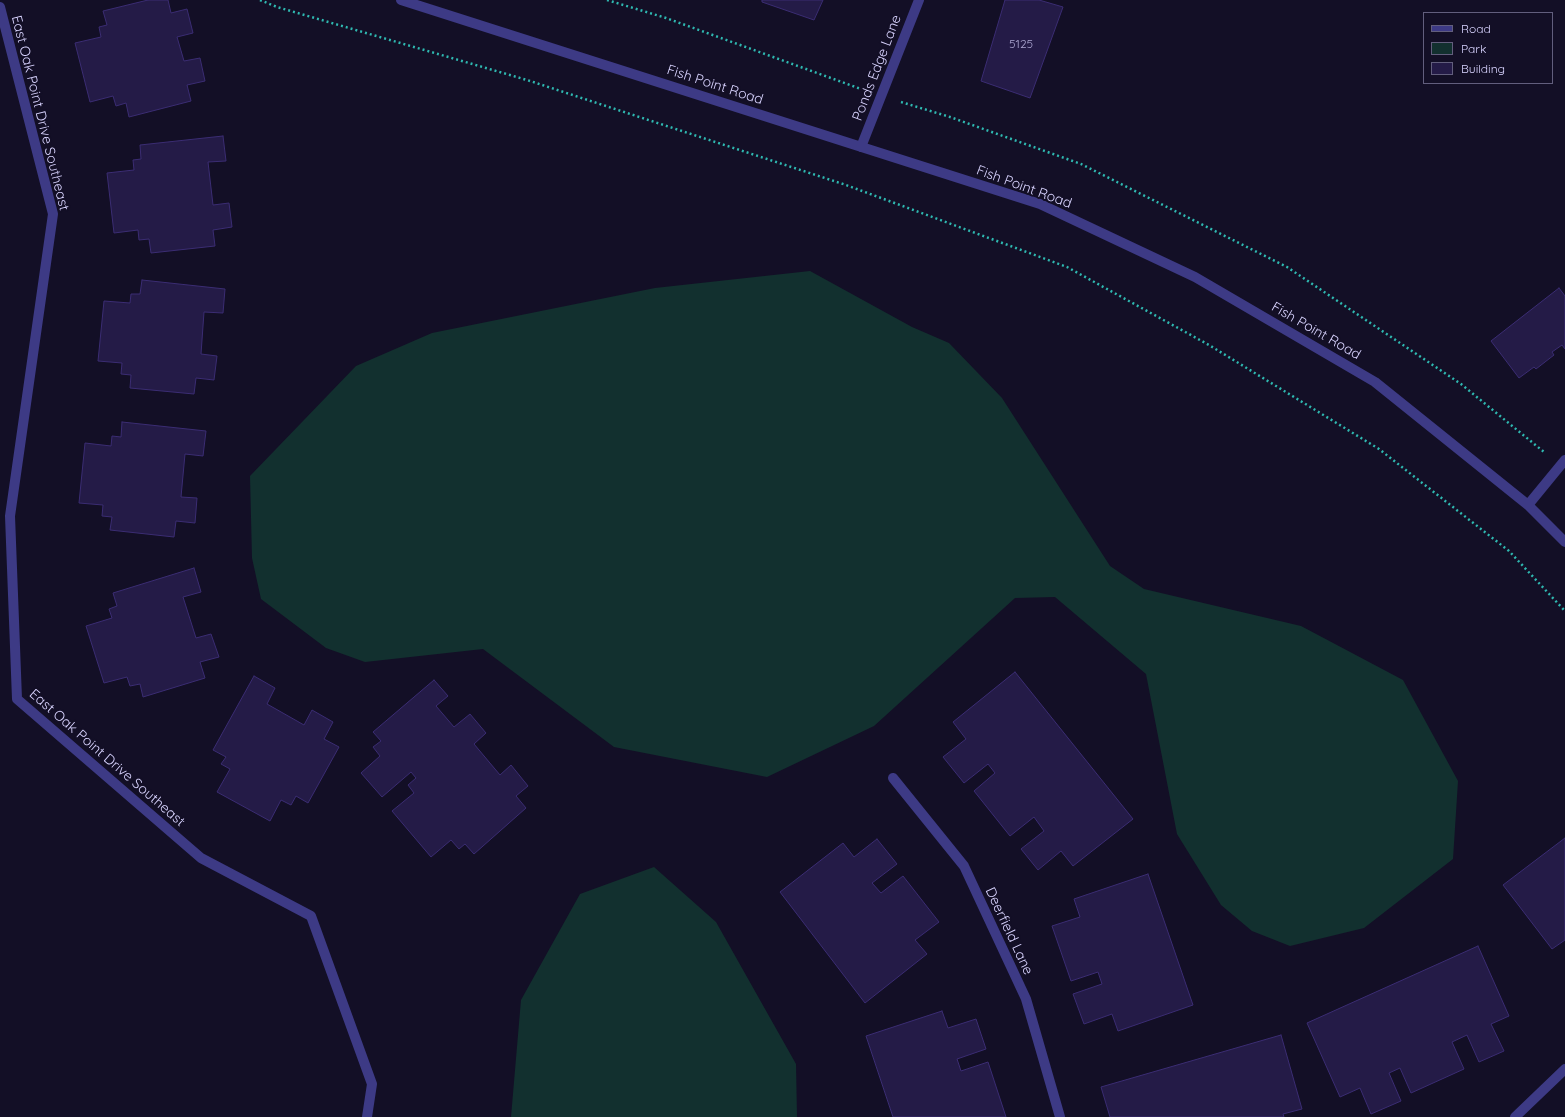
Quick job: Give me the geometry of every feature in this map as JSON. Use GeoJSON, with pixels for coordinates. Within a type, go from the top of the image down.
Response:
{"type":"FeatureCollection","features":[{"type":"Feature","properties":{"kind":"street","name":"Fish Point Road"},"geometry":{"type":"LineString","coordinates":[[401,0],[1040,204],[1195,277],[1375,382],[1528,505],[1565,542]]}},
{"type":"Feature","properties":{"kind":"street","name":"Ponds Edge Lane"},"geometry":{"type":"LineString","coordinates":[[861,146],[919,0]]}},
{"type":"Feature","properties":{"kind":"street","name":"East Oak Point Drive Southeast"},"geometry":{"type":"LineString","coordinates":[[0,7],[53,214],[10,516],[17,699],[201,858],[311,916],[372,1084],[367,1117]]}},
{"type":"Feature","properties":{"kind":"street"},"geometry":{"type":"LineString","coordinates":[[1528,505],[1562,463]]}},
{"type":"Feature","properties":{"kind":"street","name":"Deerfield Lane"},"geometry":{"type":"LineString","coordinates":[[893,778],[964,866],[1026,999],[1060,1117]]}},
{"type":"Feature","properties":{"kind":"street"},"geometry":{"type":"LineString","coordinates":[[1515,1117],[1565,1069]]}},
{"type":"Feature","properties":{"kind":"path"},"geometry":{"type":"LineString","coordinates":[[260,0],[277,7],[527,80],[846,185],[1066,267],[1209,345],[1379,449],[1509,551],[1565,612]]}},
{"type":"Feature","properties":{"kind":"path"},"geometry":{"type":"LineString","coordinates":[[607,0],[666,18],[881,96],[950,117],[1081,164],[1287,267],[1461,384],[1562,463]]}},
{"type":"Feature","properties":{"kind":"green space"},"geometry":{"type":"Polygon","coordinates":[[[810,271],[912,327],[949,343],[1002,398],[1110,566],[1144,589],[1301,626],[1403,680],[1458,781],[1453,859],[1364,928],[1290,946],[1252,931],[1221,905],[1177,834],[1146,674],[1055,597],[1015,598],[874,726],[767,777],[614,747],[483,649],[365,662],[326,648],[261,599],[252,558],[250,476],[356,366],[432,333],[655,288],[810,271]]]}},
{"type":"Feature","properties":{"kind":"green space"},"geometry":{"type":"Polygon","coordinates":[[[654,867],[716,922],[796,1064],[797,1117],[511,1117],[521,1000],[580,894],[654,867]]]}},
{"type":"Feature","properties":{"kind":"building"},"geometry":{"type":"Polygon","coordinates":[[[148,0],[168,0],[171,13],[187,9],[193,33],[177,37],[184,61],[200,58],[205,81],[187,85],[191,101],[129,117],[126,103],[116,106],[113,96],[90,102],[75,43],[101,37],[99,27],[107,25],[103,11],[148,0]]]}},
{"type":"Feature","properties":{"kind":"building"},"geometry":{"type":"Polygon","coordinates":[[[762,0],[823,0],[814,20],[762,2],[762,0]]]}},
{"type":"Feature","properties":{"kind":"building"},"geometry":{"type":"Polygon","coordinates":[[[1005,0],[1039,0],[1063,7],[1030,98],[981,81],[1005,0]]]}},
{"type":"Feature","properties":{"kind":"building"},"geometry":{"type":"Polygon","coordinates":[[[223,136],[226,161],[208,162],[213,205],[229,203],[232,227],[213,230],[215,246],[151,253],[149,239],[139,240],[138,230],[114,233],[107,173],[134,170],[133,160],[141,159],[140,145],[223,136]]]}},
{"type":"Feature","properties":{"kind":"building"},"geometry":{"type":"Polygon","coordinates":[[[142,280],[225,289],[223,313],[204,312],[201,354],[217,356],[214,380],[196,378],[194,394],[130,388],[131,375],[121,374],[122,363],[98,361],[104,301],[130,303],[131,294],[140,294],[142,280]]]}},
{"type":"Feature","properties":{"kind":"building"},"geometry":{"type":"Polygon","coordinates":[[[1559,288],[1565,296],[1565,349],[1562,345],[1552,352],[1554,355],[1536,369],[1534,367],[1519,378],[1491,341],[1559,288]]]}},
{"type":"Feature","properties":{"kind":"building"},"geometry":{"type":"Polygon","coordinates":[[[122,422],[206,431],[203,456],[185,454],[181,497],[197,498],[195,523],[176,521],[174,537],[110,530],[112,517],[102,516],[103,505],[79,503],[85,443],[111,446],[112,436],[121,437],[122,422]]]}},
{"type":"Feature","properties":{"kind":"building"},"geometry":{"type":"Polygon","coordinates":[[[194,568],[201,592],[183,597],[196,638],[211,634],[219,657],[200,662],[205,678],[143,697],[140,684],[130,686],[127,677],[104,683],[86,626],[112,618],[109,609],[117,606],[113,593],[194,568]]]}},
{"type":"Feature","properties":{"kind":"building"},"geometry":{"type":"Polygon","coordinates":[[[1015,672],[1133,819],[1073,866],[1061,851],[1038,870],[1021,849],[1044,831],[1034,817],[1010,836],[974,791],[995,773],[988,764],[964,783],[943,757],[966,739],[953,722],[1015,672]]]}},
{"type":"Feature","properties":{"kind":"building"},"geometry":{"type":"Polygon","coordinates":[[[254,676],[275,688],[267,704],[304,725],[312,710],[333,722],[324,739],[339,747],[308,803],[296,796],[291,805],[281,800],[270,821],[217,792],[230,769],[221,764],[226,757],[213,750],[254,676]]]}},
{"type":"Feature","properties":{"kind":"building"},"geometry":{"type":"Polygon","coordinates":[[[434,680],[448,696],[436,706],[454,727],[470,714],[486,733],[474,744],[500,775],[511,765],[528,786],[516,796],[526,808],[474,854],[465,844],[459,849],[451,840],[431,857],[392,811],[414,793],[408,785],[416,778],[411,772],[382,797],[361,773],[380,756],[373,747],[381,741],[373,732],[434,680]]]}},
{"type":"Feature","properties":{"kind":"building"},"geometry":{"type":"Polygon","coordinates":[[[1565,838],[1565,940],[1552,949],[1503,885],[1565,838]]]}},
{"type":"Feature","properties":{"kind":"building"},"geometry":{"type":"Polygon","coordinates":[[[877,839],[897,864],[872,883],[881,893],[903,876],[939,922],[915,940],[927,954],[865,1003],[780,892],[843,843],[854,857],[877,839]]]}},
{"type":"Feature","properties":{"kind":"building"},"geometry":{"type":"Polygon","coordinates":[[[1148,874],[1193,1005],[1118,1031],[1112,1014],[1084,1024],[1073,994],[1102,984],[1098,972],[1071,981],[1052,926],[1080,917],[1074,899],[1148,874]]]}},
{"type":"Feature","properties":{"kind":"building"},"geometry":{"type":"Polygon","coordinates":[[[1478,946],[1509,1016],[1491,1024],[1504,1051],[1479,1062],[1467,1035],[1452,1042],[1464,1069],[1411,1093],[1400,1068],[1389,1073],[1401,1101],[1371,1114],[1360,1088],[1340,1097],[1307,1023],[1478,946]]]}},
{"type":"Feature","properties":{"kind":"building"},"geometry":{"type":"Polygon","coordinates":[[[942,1011],[948,1028],[976,1019],[986,1049],[957,1059],[961,1071],[988,1062],[1006,1117],[893,1117],[866,1036],[942,1011]]]}},
{"type":"Feature","properties":{"kind":"building"},"geometry":{"type":"Polygon","coordinates":[[[1281,1035],[1302,1109],[1283,1114],[1284,1117],[1110,1117],[1101,1087],[1281,1035]]]}}]}
